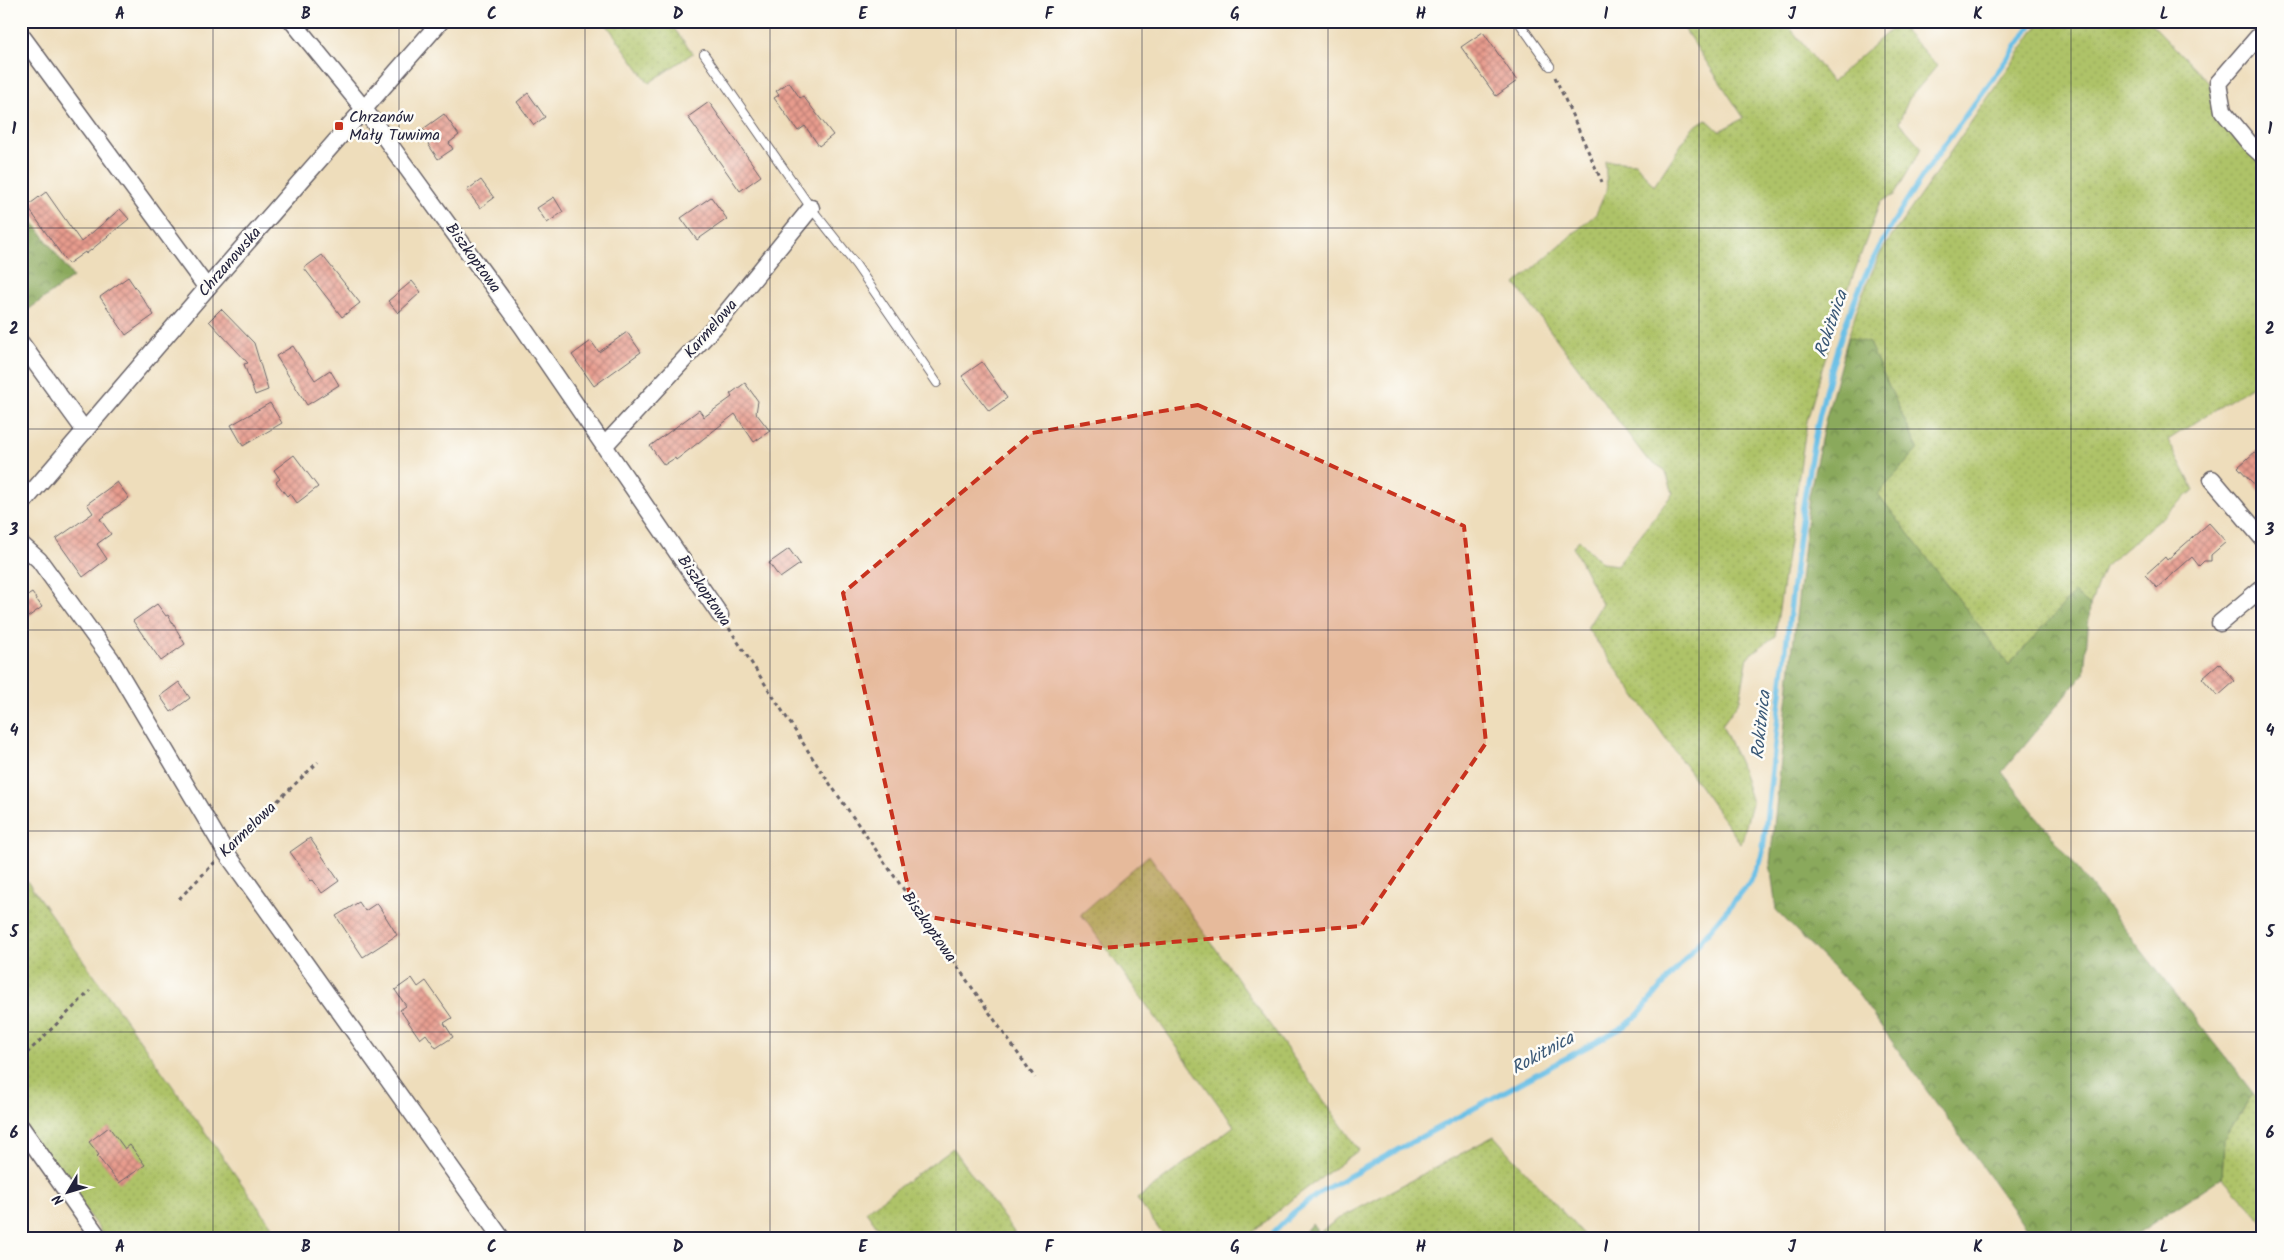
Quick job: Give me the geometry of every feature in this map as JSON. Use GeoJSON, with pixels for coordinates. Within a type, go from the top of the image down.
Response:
{"type":"FeatureCollection","features":[{"type":"Feature","properties":{"kind":"street","name":"Biszkoptowa"},"geometry":{"type":"LineString","coordinates":[[292,21],[364,109],[522,326],[720,615]]}},
{"type":"Feature","properties":{"kind":"street","name":"Chrzanowska"},"geometry":{"type":"LineString","coordinates":[[21,505],[207,288],[441,21]]}},
{"type":"Feature","properties":{"kind":"street"},"geometry":{"type":"LineString","coordinates":[[2263,31],[2218,83],[2223,111],[2250,144],[2263,156]]}},
{"type":"Feature","properties":{"kind":"street"},"geometry":{"type":"LineString","coordinates":[[21,35],[207,288]]}},
{"type":"Feature","properties":{"kind":"street","name":"Karmelowa"},"geometry":{"type":"LineString","coordinates":[[605,445],[716,326],[810,208]]}},
{"type":"Feature","properties":{"kind":"street"},"geometry":{"type":"LineString","coordinates":[[21,343],[85,431]]}},
{"type":"Feature","properties":{"kind":"street"},"geometry":{"type":"LineString","coordinates":[[2212,479],[2263,539]]}},
{"type":"Feature","properties":{"kind":"street"},"geometry":{"type":"LineString","coordinates":[[21,544],[39,560],[111,659],[226,852],[502,1239]]}},
{"type":"Feature","properties":{"kind":"street"},"geometry":{"type":"LineString","coordinates":[[2220,623],[2263,586]]}},
{"type":"Feature","properties":{"kind":"street"},"geometry":{"type":"LineString","coordinates":[[21,1127],[100,1239]]}},
{"type":"Feature","properties":{"kind":"lane"},"geometry":{"type":"LineString","coordinates":[[1518,21],[1550,66]]}},
{"type":"Feature","properties":{"kind":"lane"},"geometry":{"type":"LineString","coordinates":[[704,54],[810,208],[856,265],[938,383]]}},
{"type":"Feature","properties":{"kind":"path"},"geometry":{"type":"LineString","coordinates":[[1550,66],[1602,182]]}},
{"type":"Feature","properties":{"kind":"path","name":"Biszkoptowa"},"geometry":{"type":"LineString","coordinates":[[720,615],[821,771],[1035,1078]]}},
{"type":"Feature","properties":{"kind":"path","name":"Karmelowa"},"geometry":{"type":"LineString","coordinates":[[179,899],[318,762]]}},
{"type":"Feature","properties":{"kind":"path"},"geometry":{"type":"LineString","coordinates":[[21,1059],[90,991]]}},
{"type":"Feature","properties":{"kind":"highlighted area"},"geometry":{"type":"Polygon","coordinates":[[[1198,405],[1464,526],[1486,743],[1361,926],[1102,948],[914,914],[843,593],[1032,433],[1198,405]]]}},
{"type":"Feature","properties":{"kind":"green space"},"geometry":{"type":"Polygon","coordinates":[[[604,21],[668,21],[693,53],[649,83],[604,21]]]}},
{"type":"Feature","properties":{"kind":"green space"},"geometry":{"type":"Polygon","coordinates":[[[1679,21],[1785,21],[1832,82],[1898,23],[1937,66],[1909,99],[1899,122],[1922,148],[1894,195],[1880,202],[1833,331],[1807,421],[1775,636],[1748,656],[1740,700],[1722,725],[1740,764],[1752,803],[1741,844],[1587,628],[1602,604],[1573,547],[1579,540],[1602,563],[1617,565],[1673,493],[1665,470],[1646,458],[1515,284],[1596,214],[1607,189],[1605,161],[1635,163],[1654,186],[1692,128],[1706,119],[1719,131],[1744,118],[1679,21]]]}},
{"type":"Feature","properties":{"kind":"green space"},"geometry":{"type":"Polygon","coordinates":[[[2041,21],[2149,21],[2209,83],[2221,118],[2263,165],[2263,379],[2168,440],[2194,490],[2104,567],[2090,606],[2074,594],[2009,665],[1877,494],[1848,337],[1862,295],[1881,252],[2041,21]]]}},
{"type":"Feature","properties":{"kind":"green space"},"geometry":{"type":"Polygon","coordinates":[[[21,205],[73,277],[21,315],[21,205]]]}},
{"type":"Feature","properties":{"kind":"green space"},"geometry":{"type":"Polygon","coordinates":[[[1848,337],[1869,343],[1918,449],[1878,494],[2009,665],[2074,593],[2090,606],[2084,673],[2002,772],[2253,1093],[2224,1139],[2222,1177],[2129,1239],[2034,1239],[1855,990],[1776,910],[1770,863],[1809,496],[1825,421],[1848,337]]]}},
{"type":"Feature","properties":{"kind":"green space"},"geometry":{"type":"Polygon","coordinates":[[[1149,855],[1359,1150],[1291,1200],[1245,1239],[1166,1239],[1137,1199],[1234,1126],[1081,914],[1149,855]]]}},
{"type":"Feature","properties":{"kind":"green space"},"geometry":{"type":"Polygon","coordinates":[[[21,873],[281,1239],[106,1239],[21,1121],[21,873]]]}},
{"type":"Feature","properties":{"kind":"green space"},"geometry":{"type":"Polygon","coordinates":[[[2253,1093],[2263,1105],[2263,1221],[2222,1177],[2224,1139],[2253,1093]]]}},
{"type":"Feature","properties":{"kind":"green space"},"geometry":{"type":"Polygon","coordinates":[[[1494,1136],[1587,1239],[1311,1239],[1335,1221],[1494,1136]]]}},
{"type":"Feature","properties":{"kind":"green space"},"geometry":{"type":"Polygon","coordinates":[[[953,1148],[1019,1239],[886,1239],[866,1211],[953,1148]]]}},
{"type":"Feature","properties":{"kind":"green space"},"geometry":{"type":"Polygon","coordinates":[[[1312,1223],[1323,1239],[1299,1239],[1312,1223]]]}},
{"type":"Feature","properties":{"kind":"building"},"geometry":{"type":"Polygon","coordinates":[[[1483,32],[1517,81],[1496,96],[1461,47],[1483,32]]]}},
{"type":"Feature","properties":{"kind":"building"},"geometry":{"type":"Polygon","coordinates":[[[789,82],[800,98],[803,96],[833,135],[819,146],[805,126],[798,131],[774,98],[779,95],[776,91],[789,82]]]}},
{"type":"Feature","properties":{"kind":"building"},"geometry":{"type":"Polygon","coordinates":[[[528,93],[545,117],[534,125],[517,102],[528,93]]]}},
{"type":"Feature","properties":{"kind":"building"},"geometry":{"type":"Polygon","coordinates":[[[709,102],[761,176],[740,191],[688,117],[709,102]]]}},
{"type":"Feature","properties":{"kind":"building"},"geometry":{"type":"Polygon","coordinates":[[[444,114],[459,135],[449,143],[453,149],[438,159],[428,144],[432,141],[423,129],[444,114]]]}},
{"type":"Feature","properties":{"kind":"building"},"geometry":{"type":"Polygon","coordinates":[[[481,180],[494,198],[480,208],[467,190],[481,180]]]}},
{"type":"Feature","properties":{"kind":"building"},"geometry":{"type":"Polygon","coordinates":[[[46,192],[81,242],[120,209],[129,219],[86,254],[85,252],[68,264],[27,206],[46,192]]]}},
{"type":"Feature","properties":{"kind":"building"},"geometry":{"type":"Polygon","coordinates":[[[554,197],[563,212],[547,223],[537,208],[554,197]]]}},
{"type":"Feature","properties":{"kind":"building"},"geometry":{"type":"Polygon","coordinates":[[[711,197],[727,219],[697,240],[681,218],[711,197]]]}},
{"type":"Feature","properties":{"kind":"building"},"geometry":{"type":"Polygon","coordinates":[[[322,255],[360,303],[342,317],[304,268],[322,255]]]}},
{"type":"Feature","properties":{"kind":"building"},"geometry":{"type":"Polygon","coordinates":[[[128,277],[154,315],[126,335],[100,297],[128,277]]]}},
{"type":"Feature","properties":{"kind":"building"},"geometry":{"type":"Polygon","coordinates":[[[412,281],[421,292],[398,313],[388,301],[412,281]]]}},
{"type":"Feature","properties":{"kind":"building"},"geometry":{"type":"Polygon","coordinates":[[[221,309],[254,343],[268,390],[255,395],[244,364],[248,363],[209,321],[221,309]]]}},
{"type":"Feature","properties":{"kind":"building"},"geometry":{"type":"Polygon","coordinates":[[[627,332],[641,352],[594,386],[572,355],[591,341],[599,352],[627,332]]]}},
{"type":"Feature","properties":{"kind":"building"},"geometry":{"type":"Polygon","coordinates":[[[293,346],[315,380],[330,370],[339,385],[307,405],[276,356],[293,346]]]}},
{"type":"Feature","properties":{"kind":"building"},"geometry":{"type":"Polygon","coordinates":[[[982,362],[1007,398],[989,411],[962,376],[982,362]]]}},
{"type":"Feature","properties":{"kind":"building"},"geometry":{"type":"Polygon","coordinates":[[[745,383],[758,401],[756,413],[770,431],[754,442],[735,414],[676,460],[675,458],[664,465],[650,446],[699,410],[704,417],[732,397],[730,394],[745,383]]]}},
{"type":"Feature","properties":{"kind":"building"},"geometry":{"type":"Polygon","coordinates":[[[270,403],[282,423],[243,446],[231,425],[270,403]]]}},
{"type":"Feature","properties":{"kind":"building"},"geometry":{"type":"Polygon","coordinates":[[[2256,451],[2263,458],[2263,494],[2238,467],[2256,451]]]}},
{"type":"Feature","properties":{"kind":"building"},"geometry":{"type":"Polygon","coordinates":[[[294,455],[318,487],[297,503],[290,493],[287,496],[276,482],[280,479],[274,470],[294,455]]]}},
{"type":"Feature","properties":{"kind":"building"},"geometry":{"type":"Polygon","coordinates":[[[117,482],[129,498],[100,519],[111,534],[97,544],[107,559],[83,577],[56,539],[93,513],[87,504],[117,482]]]}},
{"type":"Feature","properties":{"kind":"building"},"geometry":{"type":"Polygon","coordinates":[[[2209,523],[2226,542],[2211,555],[2211,561],[2204,561],[2199,566],[2192,557],[2157,588],[2145,575],[2165,557],[2167,560],[2209,523]]]}},
{"type":"Feature","properties":{"kind":"building"},"geometry":{"type":"Polygon","coordinates":[[[789,549],[800,564],[780,578],[769,563],[789,549]]]}},
{"type":"Feature","properties":{"kind":"building"},"geometry":{"type":"Polygon","coordinates":[[[32,593],[42,607],[21,622],[21,600],[32,593]]]}},
{"type":"Feature","properties":{"kind":"building"},"geometry":{"type":"Polygon","coordinates":[[[157,604],[166,616],[168,615],[185,644],[161,661],[133,621],[157,604]]]}},
{"type":"Feature","properties":{"kind":"building"},"geometry":{"type":"Polygon","coordinates":[[[2219,663],[2235,681],[2218,696],[2202,678],[2219,663]]]}},
{"type":"Feature","properties":{"kind":"building"},"geometry":{"type":"Polygon","coordinates":[[[179,682],[190,698],[171,712],[160,696],[179,682]]]}},
{"type":"Feature","properties":{"kind":"building"},"geometry":{"type":"Polygon","coordinates":[[[310,838],[339,881],[322,893],[290,852],[310,838]]]}},
{"type":"Feature","properties":{"kind":"building"},"geometry":{"type":"Polygon","coordinates":[[[359,902],[365,911],[377,903],[397,935],[363,957],[336,916],[359,902]]]}},
{"type":"Feature","properties":{"kind":"building"},"geometry":{"type":"Polygon","coordinates":[[[412,978],[418,987],[426,981],[452,1018],[444,1023],[453,1037],[436,1048],[426,1034],[420,1039],[400,1010],[406,1006],[395,990],[412,978]]]}},
{"type":"Feature","properties":{"kind":"building"},"geometry":{"type":"Polygon","coordinates":[[[109,1127],[125,1149],[130,1145],[145,1165],[119,1183],[97,1156],[99,1155],[89,1142],[109,1127]]]}},
{"type":"Feature","properties":{"kind":"waterway","name":"Rokitnica"},"geometry":{"type":"LineString","coordinates":[[1267,1239],[1293,1213],[1322,1191],[1625,1026],[1636,1017],[1747,886],[1760,863],[1763,849],[1800,525],[1815,438],[1836,352],[1868,270],[1904,205],[1946,142],[2034,21]]}},
{"type":"Feature","properties":{"kind":"place","name":"Chrzanów Mały Tuwima"},"geometry":{"type":"Point","coordinates":[339,126]}}]}
